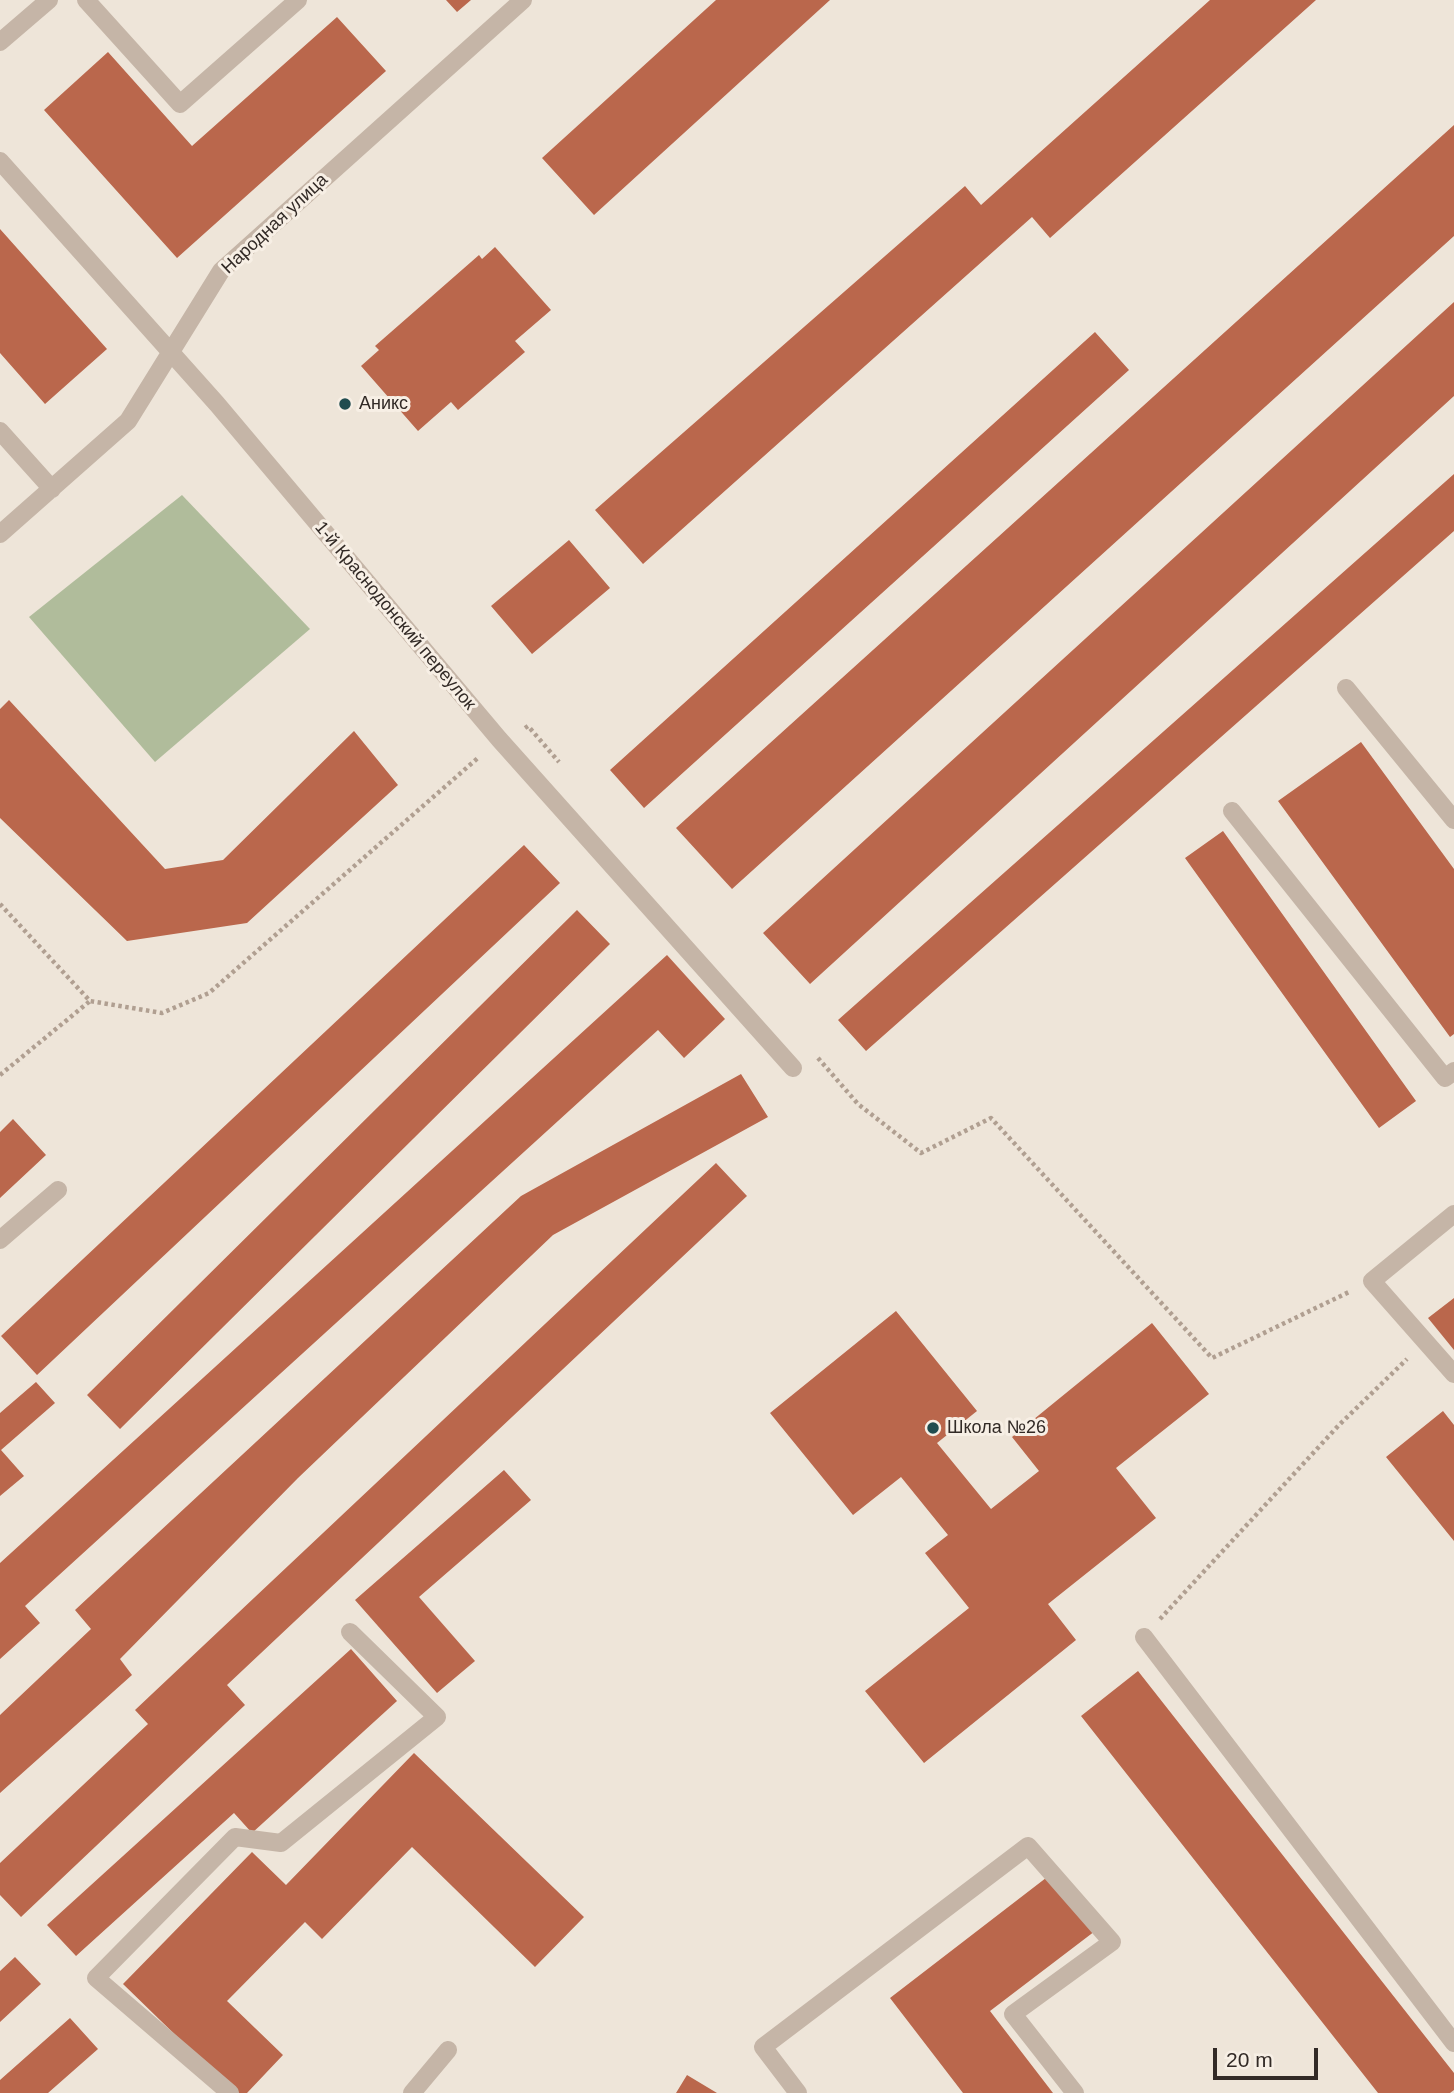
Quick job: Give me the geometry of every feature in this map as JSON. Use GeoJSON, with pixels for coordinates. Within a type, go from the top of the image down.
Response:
{"type":"FeatureCollection","features":[{"type":"Feature","properties":{"kind":"street"},"geometry":{"type":"LineString","coordinates":[[0,42],[49,0]]}},
{"type":"Feature","properties":{"kind":"street"},"geometry":{"type":"LineString","coordinates":[[86,0],[180,104],[298,0]]}},
{"type":"Feature","properties":{"kind":"street","name":"Народная улица"},"geometry":{"type":"LineString","coordinates":[[0,534],[128,421],[221,271],[523,0]]}},
{"type":"Feature","properties":{"kind":"street","name":"1-й Краснодонский переулок"},"geometry":{"type":"LineString","coordinates":[[0,161],[171,352],[499,739],[793,1068]]}},
{"type":"Feature","properties":{"kind":"street"},"geometry":{"type":"LineString","coordinates":[[0,430],[52,489]]}},
{"type":"Feature","properties":{"kind":"street"},"geometry":{"type":"LineString","coordinates":[[1346,688],[1454,820]]}},
{"type":"Feature","properties":{"kind":"street"},"geometry":{"type":"LineString","coordinates":[[1232,811],[1445,1078],[1454,1070]]}},
{"type":"Feature","properties":{"kind":"street"},"geometry":{"type":"LineString","coordinates":[[0,1240],[58,1190]]}},
{"type":"Feature","properties":{"kind":"street"},"geometry":{"type":"LineString","coordinates":[[1454,1214],[1372,1281],[1454,1374]]}},
{"type":"Feature","properties":{"kind":"street"},"geometry":{"type":"LineString","coordinates":[[230,2093],[96,1978],[235,1838],[281,1843],[437,1717],[350,1632]]}},
{"type":"Feature","properties":{"kind":"street"},"geometry":{"type":"LineString","coordinates":[[1144,1637],[1454,2043]]}},
{"type":"Feature","properties":{"kind":"street"},"geometry":{"type":"LineString","coordinates":[[797,2093],[763,2047],[1028,1846],[1112,1942],[1013,2014],[1075,2093]]}},
{"type":"Feature","properties":{"kind":"street"},"geometry":{"type":"LineString","coordinates":[[412,2093],[448,2050]]}},
{"type":"Feature","properties":{"kind":"path"},"geometry":{"type":"LineString","coordinates":[[0,904],[90,1000],[162,1013],[209,993],[499,739]]}},
{"type":"Feature","properties":{"kind":"path"},"geometry":{"type":"LineString","coordinates":[[0,1075],[90,1000]]}},
{"type":"Feature","properties":{"kind":"path"},"geometry":{"type":"LineString","coordinates":[[858,1104],[921,1153],[991,1118],[1212,1358],[1372,1281]]}},
{"type":"Feature","properties":{"kind":"path"},"geometry":{"type":"LineString","coordinates":[[1144,1637],[1339,1425],[1425,1341]]}},
{"type":"Feature","properties":{"kind":"green space"},"geometry":{"type":"Polygon","coordinates":[[[182,495],[310,629],[155,762],[29,617],[182,495]]]}},
{"type":"Feature","properties":{"kind":"building"},"geometry":{"type":"Polygon","coordinates":[[[446,0],[471,0],[457,12],[446,0]]]}},
{"type":"Feature","properties":{"kind":"building"},"geometry":{"type":"Polygon","coordinates":[[[716,0],[830,0],[594,215],[542,158],[716,0]]]}},
{"type":"Feature","properties":{"kind":"building"},"geometry":{"type":"Polygon","coordinates":[[[1210,0],[1316,0],[1050,238],[1032,217],[643,564],[595,510],[965,186],[981,205],[1210,0]]]}},
{"type":"Feature","properties":{"kind":"building"},"geometry":{"type":"Polygon","coordinates":[[[337,17],[386,71],[177,258],[44,110],[108,52],[192,146],[337,17]]]}},
{"type":"Feature","properties":{"kind":"building"},"geometry":{"type":"Polygon","coordinates":[[[1454,125],[1454,236],[732,889],[676,828],[1454,125]]]}},
{"type":"Feature","properties":{"kind":"building"},"geometry":{"type":"Polygon","coordinates":[[[0,229],[107,349],[45,404],[0,353],[0,229]]]}},
{"type":"Feature","properties":{"kind":"building"},"geometry":{"type":"Polygon","coordinates":[[[495,247],[551,310],[515,341],[525,352],[458,410],[451,402],[418,431],[361,366],[379,350],[375,346],[479,255],[482,259],[495,247]]]}},
{"type":"Feature","properties":{"kind":"building"},"geometry":{"type":"Polygon","coordinates":[[[1454,302],[1454,396],[810,984],[763,933],[1454,302]]]}},
{"type":"Feature","properties":{"kind":"building"},"geometry":{"type":"Polygon","coordinates":[[[1095,332],[1129,370],[644,808],[610,770],[1095,332]]]}},
{"type":"Feature","properties":{"kind":"building"},"geometry":{"type":"Polygon","coordinates":[[[1454,474],[1454,531],[866,1051],[838,1020],[1454,474]]]}},
{"type":"Feature","properties":{"kind":"building"},"geometry":{"type":"Polygon","coordinates":[[[569,540],[610,588],[532,654],[491,606],[569,540]]]}},
{"type":"Feature","properties":{"kind":"building"},"geometry":{"type":"Polygon","coordinates":[[[9,700],[165,869],[223,860],[354,731],[398,785],[247,923],[127,941],[0,818],[0,709],[9,700]]]}},
{"type":"Feature","properties":{"kind":"building"},"geometry":{"type":"Polygon","coordinates":[[[1361,742],[1454,869],[1454,1034],[1450,1037],[1278,801],[1361,742]]]}},
{"type":"Feature","properties":{"kind":"building"},"geometry":{"type":"Polygon","coordinates":[[[1223,831],[1416,1101],[1379,1128],[1185,858],[1223,831]]]}},
{"type":"Feature","properties":{"kind":"building"},"geometry":{"type":"Polygon","coordinates":[[[524,845],[560,883],[37,1375],[1,1336],[524,845]]]}},
{"type":"Feature","properties":{"kind":"building"},"geometry":{"type":"Polygon","coordinates":[[[577,910],[610,944],[120,1429],[87,1395],[577,910]]]}},
{"type":"Feature","properties":{"kind":"building"},"geometry":{"type":"Polygon","coordinates":[[[667,955],[725,1019],[684,1058],[658,1030],[25,1606],[40,1623],[0,1659],[0,1563],[667,955]]]}},
{"type":"Feature","properties":{"kind":"building"},"geometry":{"type":"Polygon","coordinates":[[[741,1074],[768,1117],[553,1235],[298,1478],[120,1659],[132,1675],[0,1793],[0,1715],[91,1629],[75,1610],[521,1196],[741,1074]]]}},
{"type":"Feature","properties":{"kind":"building"},"geometry":{"type":"Polygon","coordinates":[[[13,1119],[46,1155],[0,1198],[0,1132],[13,1119]]]}},
{"type":"Feature","properties":{"kind":"building"},"geometry":{"type":"Polygon","coordinates":[[[716,1163],[747,1196],[227,1685],[245,1705],[21,1917],[0,1895],[0,1863],[148,1724],[135,1710],[716,1163]]]}},
{"type":"Feature","properties":{"kind":"building"},"geometry":{"type":"Polygon","coordinates":[[[1454,1298],[1454,1350],[1428,1318],[1454,1298]]]}},
{"type":"Feature","properties":{"kind":"building"},"geometry":{"type":"Polygon","coordinates":[[[896,1311],[977,1411],[937,1443],[991,1509],[1039,1471],[1012,1437],[1152,1323],[1209,1394],[1116,1468],[1156,1518],[1048,1604],[1076,1640],[924,1763],[865,1691],[969,1608],[925,1553],[948,1535],[901,1477],[853,1515],[770,1413],[896,1311]]]}},
{"type":"Feature","properties":{"kind":"building"},"geometry":{"type":"Polygon","coordinates":[[[36,1382],[55,1403],[1,1450],[24,1476],[0,1496],[0,1413],[36,1382]]]}},
{"type":"Feature","properties":{"kind":"building"},"geometry":{"type":"Polygon","coordinates":[[[1443,1411],[1454,1425],[1454,1541],[1386,1457],[1443,1411]]]}},
{"type":"Feature","properties":{"kind":"building"},"geometry":{"type":"Polygon","coordinates":[[[504,1470],[531,1500],[419,1597],[475,1661],[437,1693],[355,1600],[504,1470]]]}},
{"type":"Feature","properties":{"kind":"building"},"geometry":{"type":"Polygon","coordinates":[[[351,1649],[397,1701],[252,1833],[234,1813],[76,1956],[47,1925],[351,1649]]]}},
{"type":"Feature","properties":{"kind":"building"},"geometry":{"type":"Polygon","coordinates":[[[1138,1671],[1454,2073],[1454,2090],[1450,2093],[1378,2093],[1081,1716],[1138,1671]]]}},
{"type":"Feature","properties":{"kind":"building"},"geometry":{"type":"Polygon","coordinates":[[[414,1753],[584,1917],[535,1967],[412,1847],[322,1939],[305,1922],[227,2001],[283,2055],[247,2093],[235,2093],[123,1984],[252,1852],[286,1885],[414,1753]]]}},
{"type":"Feature","properties":{"kind":"building"},"geometry":{"type":"Polygon","coordinates":[[[1055,1871],[1099,1928],[990,2011],[1053,2093],[963,2093],[890,1998],[1055,1871]]]}},
{"type":"Feature","properties":{"kind":"building"},"geometry":{"type":"Polygon","coordinates":[[[15,1957],[41,1984],[0,2022],[0,1971],[15,1957]]]}},
{"type":"Feature","properties":{"kind":"building"},"geometry":{"type":"Polygon","coordinates":[[[70,2018],[98,2049],[48,2093],[0,2093],[0,2080],[70,2018]]]}},
{"type":"Feature","properties":{"kind":"building"},"geometry":{"type":"Polygon","coordinates":[[[687,2075],[717,2093],[676,2093],[687,2075]]]}},
{"type":"Feature","properties":{"kind":"place","name":"Аникс"},"geometry":{"type":"Point","coordinates":[345,404]}},
{"type":"Feature","properties":{"kind":"place","name":"Школа №26"},"geometry":{"type":"Point","coordinates":[933,1428]}}]}
